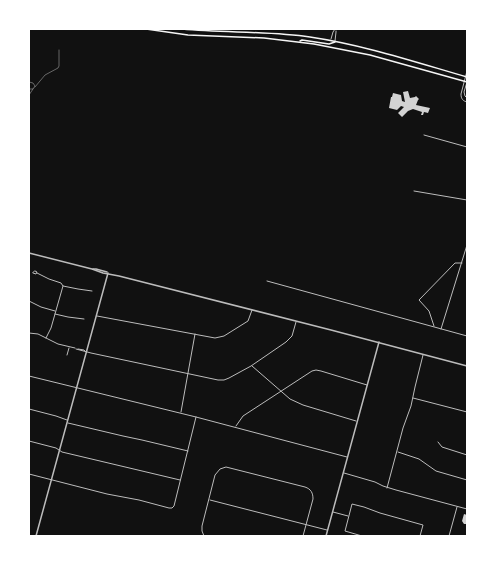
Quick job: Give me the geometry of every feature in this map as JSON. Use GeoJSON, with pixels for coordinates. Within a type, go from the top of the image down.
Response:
{"type":"FeatureCollection","features":[{"type":"Feature","properties":{"kind":"main road"},"geometry":{"type":"LineString","coordinates":[[146,29],[171,33],[245,37],[299,42],[360,53],[467,82]]}},
{"type":"Feature","properties":{"kind":"main road"},"geometry":{"type":"LineString","coordinates":[[182,29],[308,37],[372,50],[466,76]]}},
{"type":"Feature","properties":{"kind":"main road"},"geometry":{"type":"LineString","coordinates":[[299,42],[302,40],[329,44],[335,42]]}},
{"type":"Feature","properties":{"kind":"street"},"geometry":{"type":"LineString","coordinates":[[330,41],[335,29]]}},
{"type":"Feature","properties":{"kind":"street"},"geometry":{"type":"LineString","coordinates":[[335,29],[335,42]]}},
{"type":"Feature","properties":{"kind":"street"},"geometry":{"type":"LineString","coordinates":[[467,71],[461,96],[463,100],[467,102]]}},
{"type":"Feature","properties":{"kind":"street"},"geometry":{"type":"LineString","coordinates":[[467,82],[464,92],[467,98]]}},
{"type":"Feature","properties":{"kind":"street"},"geometry":{"type":"LineString","coordinates":[[424,135],[467,147]]}},
{"type":"Feature","properties":{"kind":"street"},"geometry":{"type":"LineString","coordinates":[[414,191],[467,200]]}},
{"type":"Feature","properties":{"kind":"street"},"geometry":{"type":"LineString","coordinates":[[441,329],[467,245]]}},
{"type":"Feature","properties":{"kind":"street"},"geometry":{"type":"LineString","coordinates":[[29,253],[379,342],[467,366]]}},
{"type":"Feature","properties":{"kind":"street"},"geometry":{"type":"LineString","coordinates":[[434,327],[429,311],[419,300],[455,263],[462,263]]}},
{"type":"Feature","properties":{"kind":"street"},"geometry":{"type":"LineString","coordinates":[[36,536],[108,273]]}},
{"type":"Feature","properties":{"kind":"street"},"geometry":{"type":"LineString","coordinates":[[37,274],[60,282],[63,286],[92,291]]}},
{"type":"Feature","properties":{"kind":"street"},"geometry":{"type":"LineString","coordinates":[[267,281],[467,336]]}},
{"type":"Feature","properties":{"kind":"street"},"geometry":{"type":"LineString","coordinates":[[46,338],[51,328],[63,286]]}},
{"type":"Feature","properties":{"kind":"street"},"geometry":{"type":"LineString","coordinates":[[29,301],[41,307],[56,311]]}},
{"type":"Feature","properties":{"kind":"street"},"geometry":{"type":"LineString","coordinates":[[96,316],[215,338],[224,336],[248,321],[252,310]]}},
{"type":"Feature","properties":{"kind":"street"},"geometry":{"type":"LineString","coordinates":[[55,314],[84,319]]}},
{"type":"Feature","properties":{"kind":"street"},"geometry":{"type":"LineString","coordinates":[[29,332],[38,334],[58,344],[84,350],[86,352],[187,374],[224,380],[251,366],[286,342],[292,336],[297,321]]}},
{"type":"Feature","properties":{"kind":"street"},"geometry":{"type":"LineString","coordinates":[[181,413],[195,334]]}},
{"type":"Feature","properties":{"kind":"street"},"geometry":{"type":"LineString","coordinates":[[326,536],[379,342]]}},
{"type":"Feature","properties":{"kind":"street"},"geometry":{"type":"LineString","coordinates":[[67,355],[69,347]]}},
{"type":"Feature","properties":{"kind":"street"},"geometry":{"type":"LineString","coordinates":[[387,488],[424,354]]}},
{"type":"Feature","properties":{"kind":"street"},"geometry":{"type":"LineString","coordinates":[[251,366],[290,399],[303,405],[357,421]]}},
{"type":"Feature","properties":{"kind":"street"},"geometry":{"type":"LineString","coordinates":[[236,427],[243,416],[312,371],[321,371],[367,385]]}},
{"type":"Feature","properties":{"kind":"street"},"geometry":{"type":"LineString","coordinates":[[29,376],[196,416],[347,457]]}},
{"type":"Feature","properties":{"kind":"street"},"geometry":{"type":"LineString","coordinates":[[413,398],[467,412]]}},
{"type":"Feature","properties":{"kind":"street"},"geometry":{"type":"LineString","coordinates":[[29,409],[123,436],[188,451]]}},
{"type":"Feature","properties":{"kind":"street"},"geometry":{"type":"LineString","coordinates":[[29,474],[172,508],[174,506],[181,480],[196,416]]}},
{"type":"Feature","properties":{"kind":"street"},"geometry":{"type":"LineString","coordinates":[[29,441],[56,448],[62,452],[181,480]]}},
{"type":"Feature","properties":{"kind":"street"},"geometry":{"type":"LineString","coordinates":[[438,442],[442,447],[467,455]]}},
{"type":"Feature","properties":{"kind":"street"},"geometry":{"type":"LineString","coordinates":[[397,452],[419,459],[436,472],[467,480]]}},
{"type":"Feature","properties":{"kind":"street"},"geometry":{"type":"LineString","coordinates":[[204,536],[202,526],[215,475],[220,469],[226,467],[310,489],[313,500],[303,536]]}},
{"type":"Feature","properties":{"kind":"street"},"geometry":{"type":"LineString","coordinates":[[343,473],[375,482],[387,488],[467,509]]}},
{"type":"Feature","properties":{"kind":"street"},"geometry":{"type":"LineString","coordinates":[[209,500],[328,530]]}},
{"type":"Feature","properties":{"kind":"street"},"geometry":{"type":"LineString","coordinates":[[362,536],[345,531],[352,504],[423,525],[420,536]]}},
{"type":"Feature","properties":{"kind":"street"},"geometry":{"type":"LineString","coordinates":[[449,536],[457,506]]}},
{"type":"Feature","properties":{"kind":"street"},"geometry":{"type":"LineString","coordinates":[[333,512],[348,516]]}},
{"type":"Feature","properties":{"kind":"lane"},"geometry":{"type":"LineString","coordinates":[[29,95],[45,75],[58,68],[59,50]]}},
{"type":"Feature","properties":{"kind":"lane"},"geometry":{"type":"LineString","coordinates":[[29,82],[33,83],[35,87]]}},
{"type":"Feature","properties":{"kind":"building"},"geometry":{"type":"Polygon","coordinates":[[[408,91],[410,98],[416,96],[419,99],[416,105],[430,108],[428,113],[424,112],[423,115],[421,115],[422,112],[413,109],[408,111],[402,117],[398,113],[404,107],[401,106],[397,110],[389,108],[393,93],[401,95],[402,101],[405,102],[403,92],[408,91]]]}},
{"type":"Feature","properties":{"kind":"building"},"geometry":{"type":"Polygon","coordinates":[[[464,514],[467,515],[467,524],[464,524],[462,521],[464,514]]]}}]}
